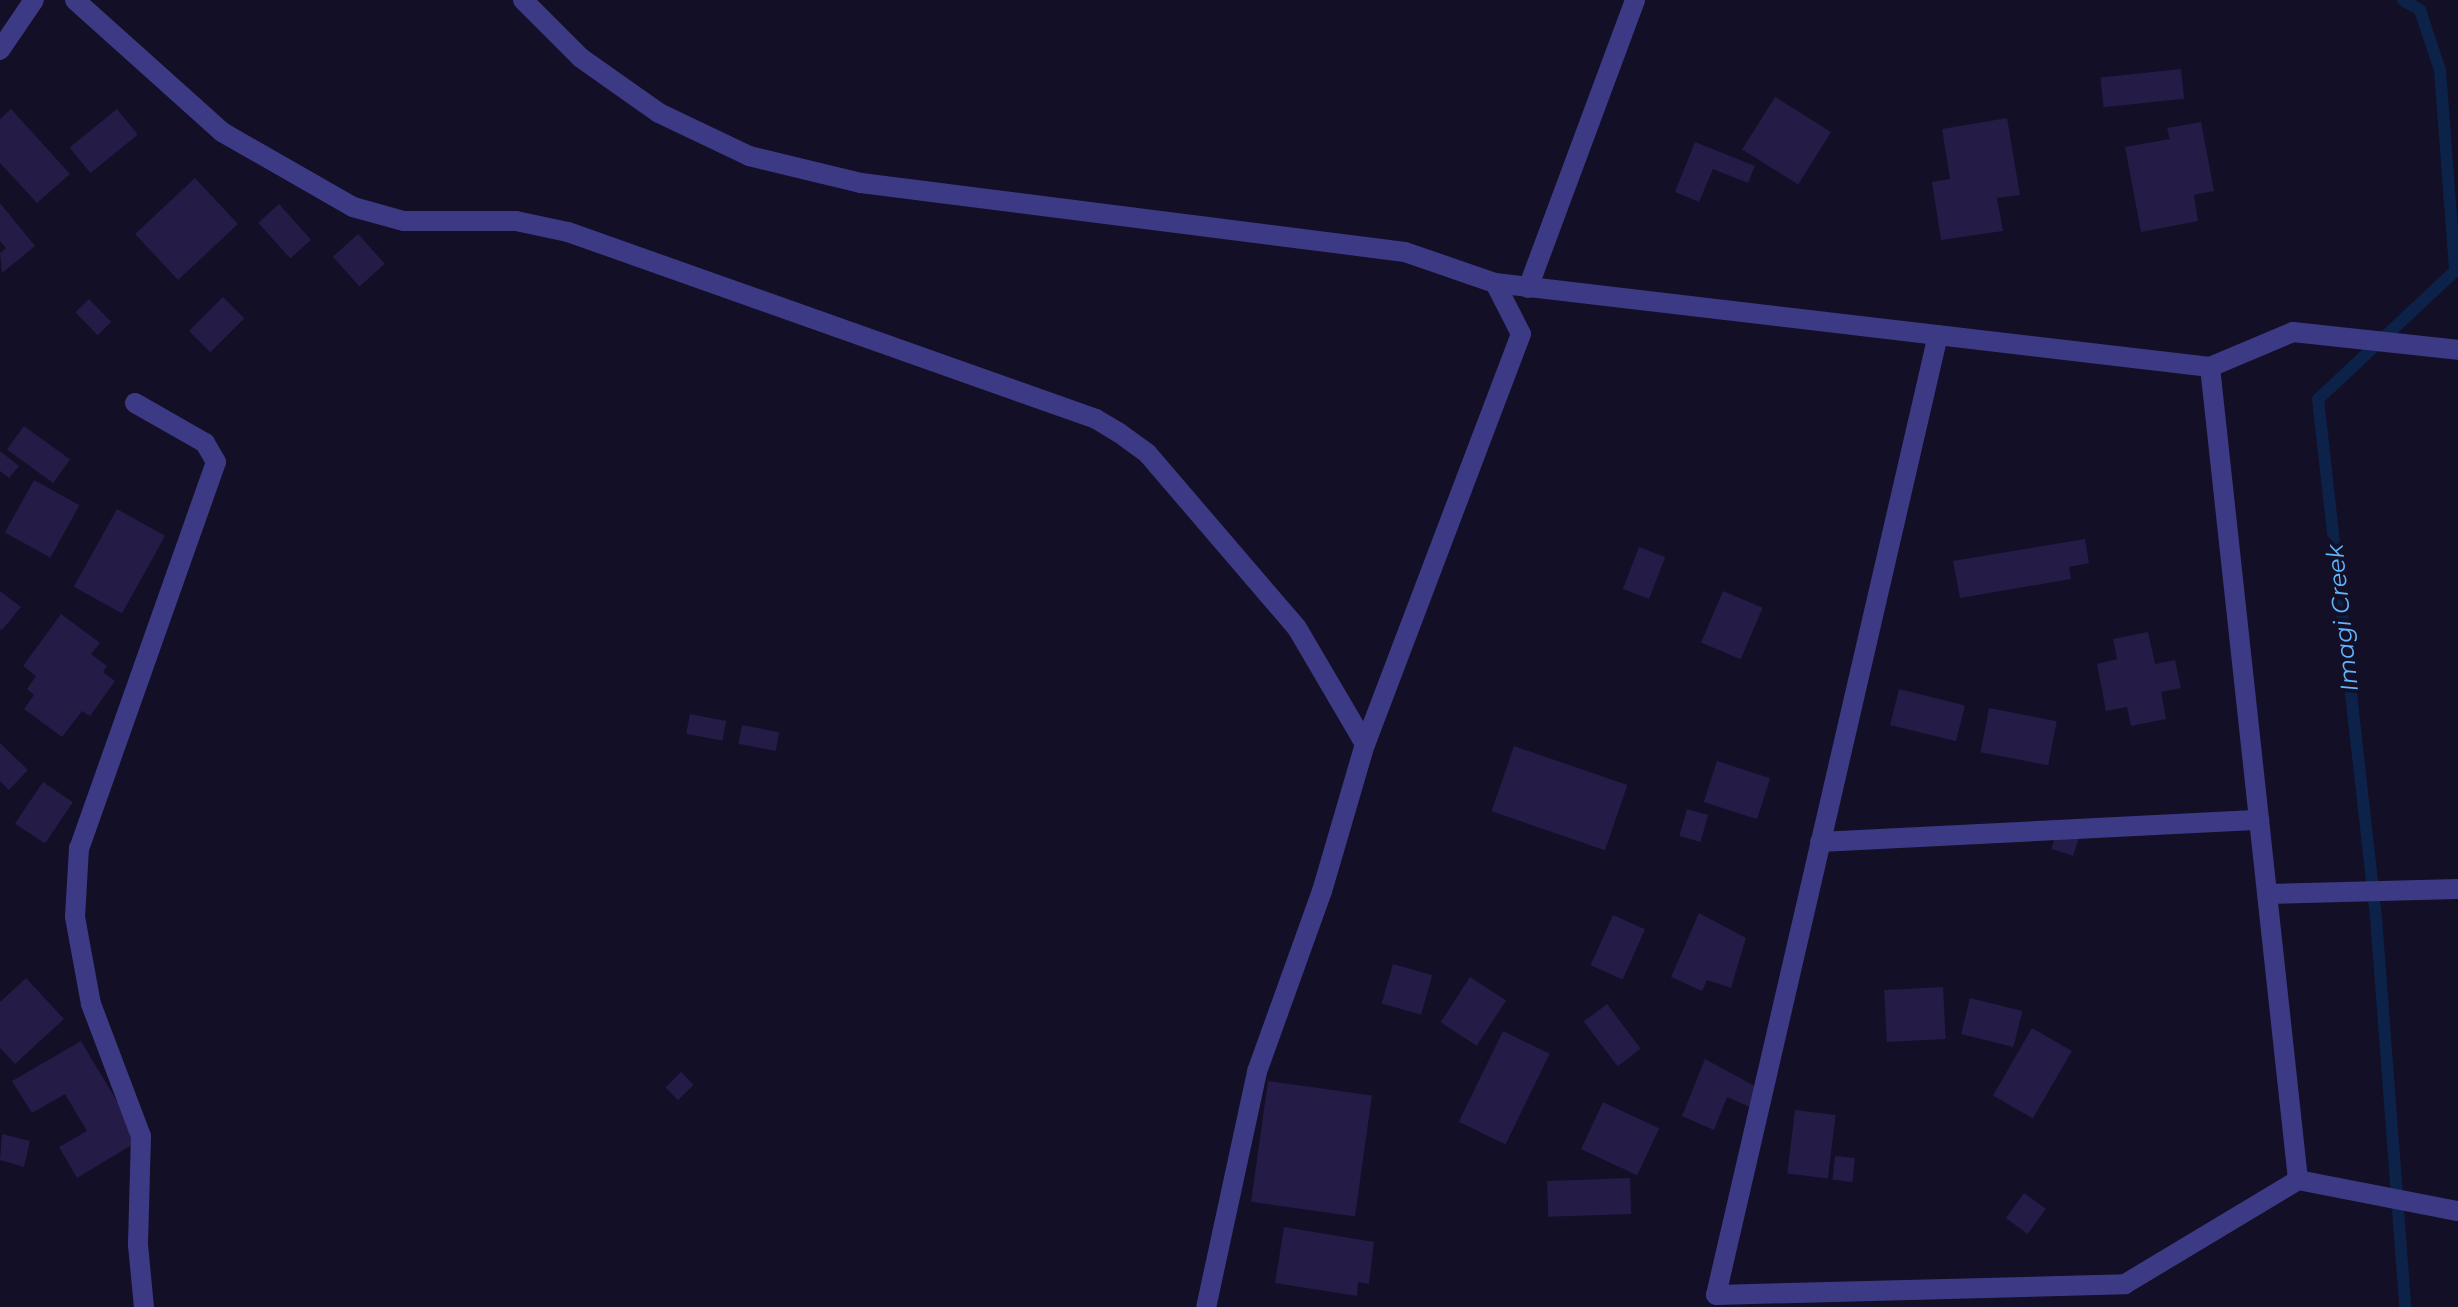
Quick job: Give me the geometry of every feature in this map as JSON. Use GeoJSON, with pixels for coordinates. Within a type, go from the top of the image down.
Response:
{"type":"FeatureCollection","features":[{"type":"Feature","properties":{"kind":"street"},"geometry":{"type":"LineString","coordinates":[[0,50],[34,0]]}},
{"type":"Feature","properties":{"kind":"street"},"geometry":{"type":"LineString","coordinates":[[75,0],[222,132],[353,207],[404,221],[516,221],[568,232],[1096,419],[1147,453],[1297,628],[1365,744]]}},
{"type":"Feature","properties":{"kind":"street"},"geometry":{"type":"LineString","coordinates":[[523,0],[581,58],[659,113],[749,156],[875,186],[1405,252],[1495,283],[1528,288],[2210,367],[2293,332],[2458,350]]}},
{"type":"Feature","properties":{"kind":"street"},"geometry":{"type":"LineString","coordinates":[[1528,288],[1635,0]]}},
{"type":"Feature","properties":{"kind":"street"},"geometry":{"type":"LineString","coordinates":[[1206,1307],[1257,1072],[1322,891],[1365,744],[1521,334],[1495,283]]}},
{"type":"Feature","properties":{"kind":"street"},"geometry":{"type":"LineString","coordinates":[[1938,335],[1716,1295],[2125,1284],[2298,1180],[2458,1211]]}},
{"type":"Feature","properties":{"kind":"street"},"geometry":{"type":"LineString","coordinates":[[2210,367],[2298,1180]]}},
{"type":"Feature","properties":{"kind":"street"},"geometry":{"type":"LineString","coordinates":[[135,403],[205,443],[216,462],[79,848],[75,917],[91,1004],[141,1136],[138,1245],[144,1307]]}},
{"type":"Feature","properties":{"kind":"street"},"geometry":{"type":"LineString","coordinates":[[1820,842],[2259,820]]}},
{"type":"Feature","properties":{"kind":"street"},"geometry":{"type":"LineString","coordinates":[[2267,894],[2458,889]]}},
{"type":"Feature","properties":{"kind":"building"},"geometry":{"type":"Polygon","coordinates":[[[2181,69],[2184,99],[2104,107],[2100,77],[2181,69]]]}},
{"type":"Feature","properties":{"kind":"building"},"geometry":{"type":"Polygon","coordinates":[[[1775,97],[1831,132],[1798,185],[1742,150],[1775,97]]]}},
{"type":"Feature","properties":{"kind":"building"},"geometry":{"type":"Polygon","coordinates":[[[11,109],[70,174],[37,203],[0,163],[0,119],[11,109]]]}},
{"type":"Feature","properties":{"kind":"building"},"geometry":{"type":"Polygon","coordinates":[[[117,109],[138,135],[90,173],[70,147],[117,109]]]}},
{"type":"Feature","properties":{"kind":"building"},"geometry":{"type":"Polygon","coordinates":[[[2007,118],[2020,195],[1997,198],[2003,231],[1941,240],[1932,182],[1950,179],[1942,129],[2007,118]]]}},
{"type":"Feature","properties":{"kind":"building"},"geometry":{"type":"Polygon","coordinates":[[[2201,122],[2214,191],[2194,195],[2198,221],[2141,232],[2125,147],[2170,139],[2167,128],[2201,122]]]}},
{"type":"Feature","properties":{"kind":"building"},"geometry":{"type":"Polygon","coordinates":[[[1695,142],[1755,166],[1748,183],[1713,169],[1699,202],[1675,192],[1695,142]]]}},
{"type":"Feature","properties":{"kind":"building"},"geometry":{"type":"Polygon","coordinates":[[[195,178],[238,224],[178,280],[135,234],[195,178]]]}},
{"type":"Feature","properties":{"kind":"building"},"geometry":{"type":"Polygon","coordinates":[[[0,203],[35,246],[2,273],[0,253],[6,248],[0,241],[0,203]]]}},
{"type":"Feature","properties":{"kind":"building"},"geometry":{"type":"Polygon","coordinates":[[[279,204],[311,240],[290,258],[258,223],[279,204]]]}},
{"type":"Feature","properties":{"kind":"building"},"geometry":{"type":"Polygon","coordinates":[[[358,234],[385,264],[359,286],[333,257],[358,234]]]}},
{"type":"Feature","properties":{"kind":"building"},"geometry":{"type":"Polygon","coordinates":[[[223,297],[244,318],[210,352],[189,331],[223,297]]]}},
{"type":"Feature","properties":{"kind":"building"},"geometry":{"type":"Polygon","coordinates":[[[89,299],[111,322],[98,335],[75,312],[89,299]]]}},
{"type":"Feature","properties":{"kind":"building"},"geometry":{"type":"Polygon","coordinates":[[[24,426],[70,460],[53,483],[7,449],[24,426]]]}},
{"type":"Feature","properties":{"kind":"building"},"geometry":{"type":"Polygon","coordinates":[[[0,451],[19,466],[9,478],[0,471],[0,451]]]}},
{"type":"Feature","properties":{"kind":"building"},"geometry":{"type":"Polygon","coordinates":[[[34,480],[79,505],[50,558],[5,532],[34,480]]]}},
{"type":"Feature","properties":{"kind":"building"},"geometry":{"type":"Polygon","coordinates":[[[117,509],[165,536],[122,614],[74,587],[117,509]]]}},
{"type":"Feature","properties":{"kind":"building"},"geometry":{"type":"Polygon","coordinates":[[[2085,539],[2089,563],[2069,567],[2071,579],[1960,598],[1953,561],[2085,539]]]}},
{"type":"Feature","properties":{"kind":"building"},"geometry":{"type":"Polygon","coordinates":[[[1639,547],[1665,557],[1649,599],[1623,589],[1639,547]]]}},
{"type":"Feature","properties":{"kind":"building"},"geometry":{"type":"Polygon","coordinates":[[[0,591],[21,607],[2,630],[0,629],[0,591]]]}},
{"type":"Feature","properties":{"kind":"building"},"geometry":{"type":"Polygon","coordinates":[[[1723,591],[1763,608],[1741,659],[1701,643],[1723,591]]]}},
{"type":"Feature","properties":{"kind":"building"},"geometry":{"type":"Polygon","coordinates":[[[61,614],[100,643],[91,654],[107,666],[103,672],[115,681],[90,716],[82,711],[62,737],[24,709],[34,695],[27,689],[36,676],[23,666],[61,614]]]}},
{"type":"Feature","properties":{"kind":"building"},"geometry":{"type":"Polygon","coordinates":[[[2148,632],[2155,664],[2175,660],[2181,688],[2161,692],[2166,719],[2131,726],[2127,707],[2106,711],[2097,664],[2117,659],[2113,639],[2148,632]]]}},
{"type":"Feature","properties":{"kind":"building"},"geometry":{"type":"Polygon","coordinates":[[[1899,689],[1965,705],[1956,741],[1890,725],[1899,689]]]}},
{"type":"Feature","properties":{"kind":"building"},"geometry":{"type":"Polygon","coordinates":[[[1989,708],[2057,721],[2048,765],[1980,752],[1989,708]]]}},
{"type":"Feature","properties":{"kind":"building"},"geometry":{"type":"Polygon","coordinates":[[[690,714],[726,721],[723,741],[686,734],[690,714]]]}},
{"type":"Feature","properties":{"kind":"building"},"geometry":{"type":"Polygon","coordinates":[[[742,725],[779,732],[776,751],[738,744],[742,725]]]}},
{"type":"Feature","properties":{"kind":"building"},"geometry":{"type":"Polygon","coordinates":[[[0,743],[28,770],[9,790],[0,781],[0,743]]]}},
{"type":"Feature","properties":{"kind":"building"},"geometry":{"type":"Polygon","coordinates":[[[1514,746],[1627,785],[1605,850],[1492,811],[1514,746]]]}},
{"type":"Feature","properties":{"kind":"building"},"geometry":{"type":"Polygon","coordinates":[[[1717,761],[1770,778],[1757,819],[1704,802],[1717,761]]]}},
{"type":"Feature","properties":{"kind":"building"},"geometry":{"type":"Polygon","coordinates":[[[43,782],[73,802],[45,844],[15,823],[43,782]]]}},
{"type":"Feature","properties":{"kind":"building"},"geometry":{"type":"Polygon","coordinates":[[[1687,809],[1708,815],[1700,842],[1679,836],[1687,809]]]}},
{"type":"Feature","properties":{"kind":"building"},"geometry":{"type":"Polygon","coordinates":[[[2059,825],[2081,832],[2073,856],[2051,849],[2059,825]]]}},
{"type":"Feature","properties":{"kind":"building"},"geometry":{"type":"Polygon","coordinates":[[[1699,913],[1746,938],[1731,988],[1707,980],[1702,991],[1671,977],[1699,913]]]}},
{"type":"Feature","properties":{"kind":"building"},"geometry":{"type":"Polygon","coordinates":[[[1613,915],[1645,929],[1623,979],[1591,965],[1613,915]]]}},
{"type":"Feature","properties":{"kind":"building"},"geometry":{"type":"Polygon","coordinates":[[[1393,964],[1432,975],[1421,1015],[1382,1003],[1393,964]]]}},
{"type":"Feature","properties":{"kind":"building"},"geometry":{"type":"Polygon","coordinates":[[[1470,977],[1506,1000],[1477,1046],[1441,1022],[1470,977]]]}},
{"type":"Feature","properties":{"kind":"building"},"geometry":{"type":"Polygon","coordinates":[[[26,978],[64,1019],[15,1064],[0,1048],[0,1002],[26,978]]]}},
{"type":"Feature","properties":{"kind":"building"},"geometry":{"type":"Polygon","coordinates":[[[1943,987],[1946,1039],[1887,1042],[1884,990],[1943,987]]]}},
{"type":"Feature","properties":{"kind":"building"},"geometry":{"type":"Polygon","coordinates":[[[1970,998],[2022,1011],[2013,1047],[1961,1034],[1970,998]]]}},
{"type":"Feature","properties":{"kind":"building"},"geometry":{"type":"Polygon","coordinates":[[[1607,1004],[1641,1049],[1618,1066],[1584,1021],[1607,1004]]]}},
{"type":"Feature","properties":{"kind":"building"},"geometry":{"type":"Polygon","coordinates":[[[2032,1028],[2072,1051],[2033,1119],[1993,1096],[2032,1028]]]}},
{"type":"Feature","properties":{"kind":"building"},"geometry":{"type":"Polygon","coordinates":[[[1503,1031],[1550,1054],[1505,1145],[1459,1122],[1503,1031]]]}},
{"type":"Feature","properties":{"kind":"building"},"geometry":{"type":"Polygon","coordinates":[[[81,1041],[140,1140],[77,1178],[59,1147],[87,1131],[65,1094],[32,1113],[12,1081],[81,1041]]]}},
{"type":"Feature","properties":{"kind":"building"},"geometry":{"type":"Polygon","coordinates":[[[1705,1059],[1762,1090],[1754,1109],[1727,1097],[1714,1130],[1682,1116],[1705,1059]]]}},
{"type":"Feature","properties":{"kind":"building"},"geometry":{"type":"Polygon","coordinates":[[[681,1072],[694,1085],[678,1100],[665,1088],[681,1072]]]}},
{"type":"Feature","properties":{"kind":"building"},"geometry":{"type":"Polygon","coordinates":[[[1268,1081],[1372,1096],[1355,1216],[1251,1202],[1268,1081]]]}},
{"type":"Feature","properties":{"kind":"building"},"geometry":{"type":"Polygon","coordinates":[[[1603,1102],[1659,1128],[1637,1175],[1581,1149],[1603,1102]]]}},
{"type":"Feature","properties":{"kind":"building"},"geometry":{"type":"Polygon","coordinates":[[[1795,1110],[1836,1115],[1828,1179],[1787,1174],[1795,1110]]]}},
{"type":"Feature","properties":{"kind":"building"},"geometry":{"type":"Polygon","coordinates":[[[2,1134],[30,1141],[24,1167],[0,1160],[2,1134]]]}},
{"type":"Feature","properties":{"kind":"building"},"geometry":{"type":"Polygon","coordinates":[[[1835,1156],[1855,1158],[1852,1182],[1832,1180],[1835,1156]]]}},
{"type":"Feature","properties":{"kind":"building"},"geometry":{"type":"Polygon","coordinates":[[[1630,1178],[1631,1214],[1548,1217],[1547,1181],[1630,1178]]]}},
{"type":"Feature","properties":{"kind":"building"},"geometry":{"type":"Polygon","coordinates":[[[2024,1193],[2046,1209],[2028,1234],[2006,1218],[2024,1193]]]}},
{"type":"Feature","properties":{"kind":"building"},"geometry":{"type":"Polygon","coordinates":[[[1284,1227],[1374,1242],[1369,1284],[1358,1282],[1357,1296],[1275,1283],[1284,1227]]]}},
{"type":"Feature","properties":{"kind":"waterway","name":"Imagi Creek"},"geometry":{"type":"LineString","coordinates":[[2403,0],[2420,10],[2440,70],[2455,271],[2318,399],[2376,917],[2405,1307]]}}]}
